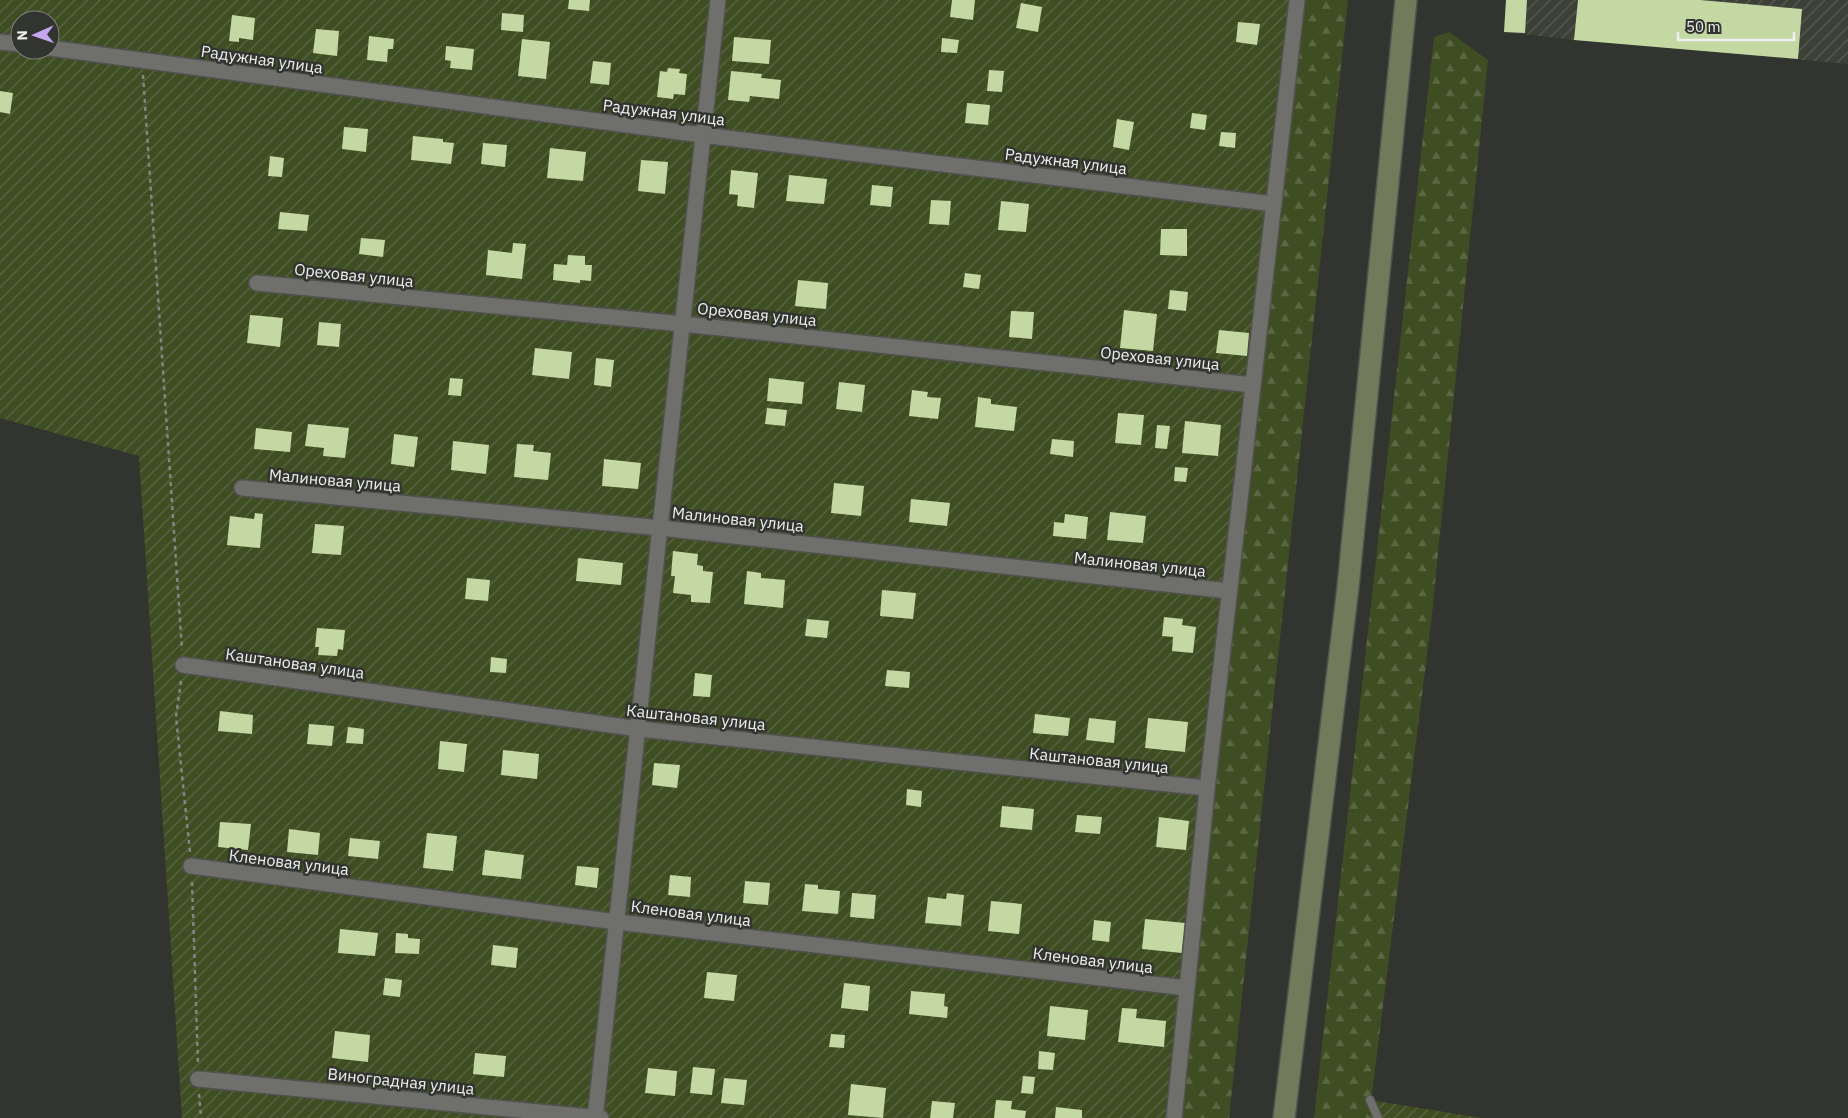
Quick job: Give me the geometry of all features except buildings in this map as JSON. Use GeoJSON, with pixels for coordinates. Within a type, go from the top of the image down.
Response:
{"type":"FeatureCollection","features":[{"type":"Feature","properties":{"kind":"street"},"geometry":{"type":"LineString","coordinates":[[596,1118],[718,0]]}},
{"type":"Feature","properties":{"kind":"street"},"geometry":{"type":"LineString","coordinates":[[1174,1118],[1207,788],[1297,0]]}},
{"type":"Feature","properties":{"kind":"street"},"geometry":{"type":"LineString","coordinates":[[1284,1118],[1348,587],[1406,0]]}},
{"type":"Feature","properties":{"kind":"street","name":"Радужная улица"},"geometry":{"type":"LineString","coordinates":[[60,49],[702,134],[1274,204]]}},
{"type":"Feature","properties":{"kind":"street","name":"Ореховая улица"},"geometry":{"type":"LineString","coordinates":[[257,283],[683,324],[1253,385]]}},
{"type":"Feature","properties":{"kind":"street","name":"Малиновая улица"},"geometry":{"type":"LineString","coordinates":[[242,488],[661,528],[1229,591]]}},
{"type":"Feature","properties":{"kind":"street","name":"Каштановая улица"},"geometry":{"type":"LineString","coordinates":[[183,665],[639,729],[1207,788]]}},
{"type":"Feature","properties":{"kind":"street","name":"Кленовая улица"},"geometry":{"type":"LineString","coordinates":[[191,866],[617,922],[1187,988]]}},
{"type":"Feature","properties":{"kind":"street","name":"Виноградная улица"},"geometry":{"type":"LineString","coordinates":[[198,1079],[601,1118]]}},
{"type":"Feature","properties":{"kind":"lane"},"geometry":{"type":"LineString","coordinates":[[1370,1100],[1378,1118]]}},
{"type":"Feature","properties":{"kind":"path"},"geometry":{"type":"LineString","coordinates":[[142,61],[183,665],[176,716],[191,866],[201,1118]]}},
{"type":"Feature","properties":{"kind":"shaded area"},"geometry":{"type":"Polygon","coordinates":[[[1506,0],[1848,0],[1848,64],[1504,32],[1506,0]]]}},
{"type":"Feature","properties":{"kind":"green space"},"geometry":{"type":"Polygon","coordinates":[[[0,0],[1290,0],[1168,1118],[182,1118],[139,456],[0,418],[0,0]]]}},
{"type":"Feature","properties":{"kind":"green space"},"geometry":{"type":"Polygon","coordinates":[[[1298,0],[1348,0],[1229,1118],[1176,1118],[1298,0]]]}},
{"type":"Feature","properties":{"kind":"green space"},"geometry":{"type":"Polygon","coordinates":[[[1449,32],[1488,60],[1431,623],[1369,1118],[1314,1118],[1434,37],[1449,32]]]}},
{"type":"Feature","properties":{"kind":"green space"},"geometry":{"type":"Polygon","coordinates":[[[1370,1100],[1482,1118],[1369,1118],[1370,1100]]]}}]}
